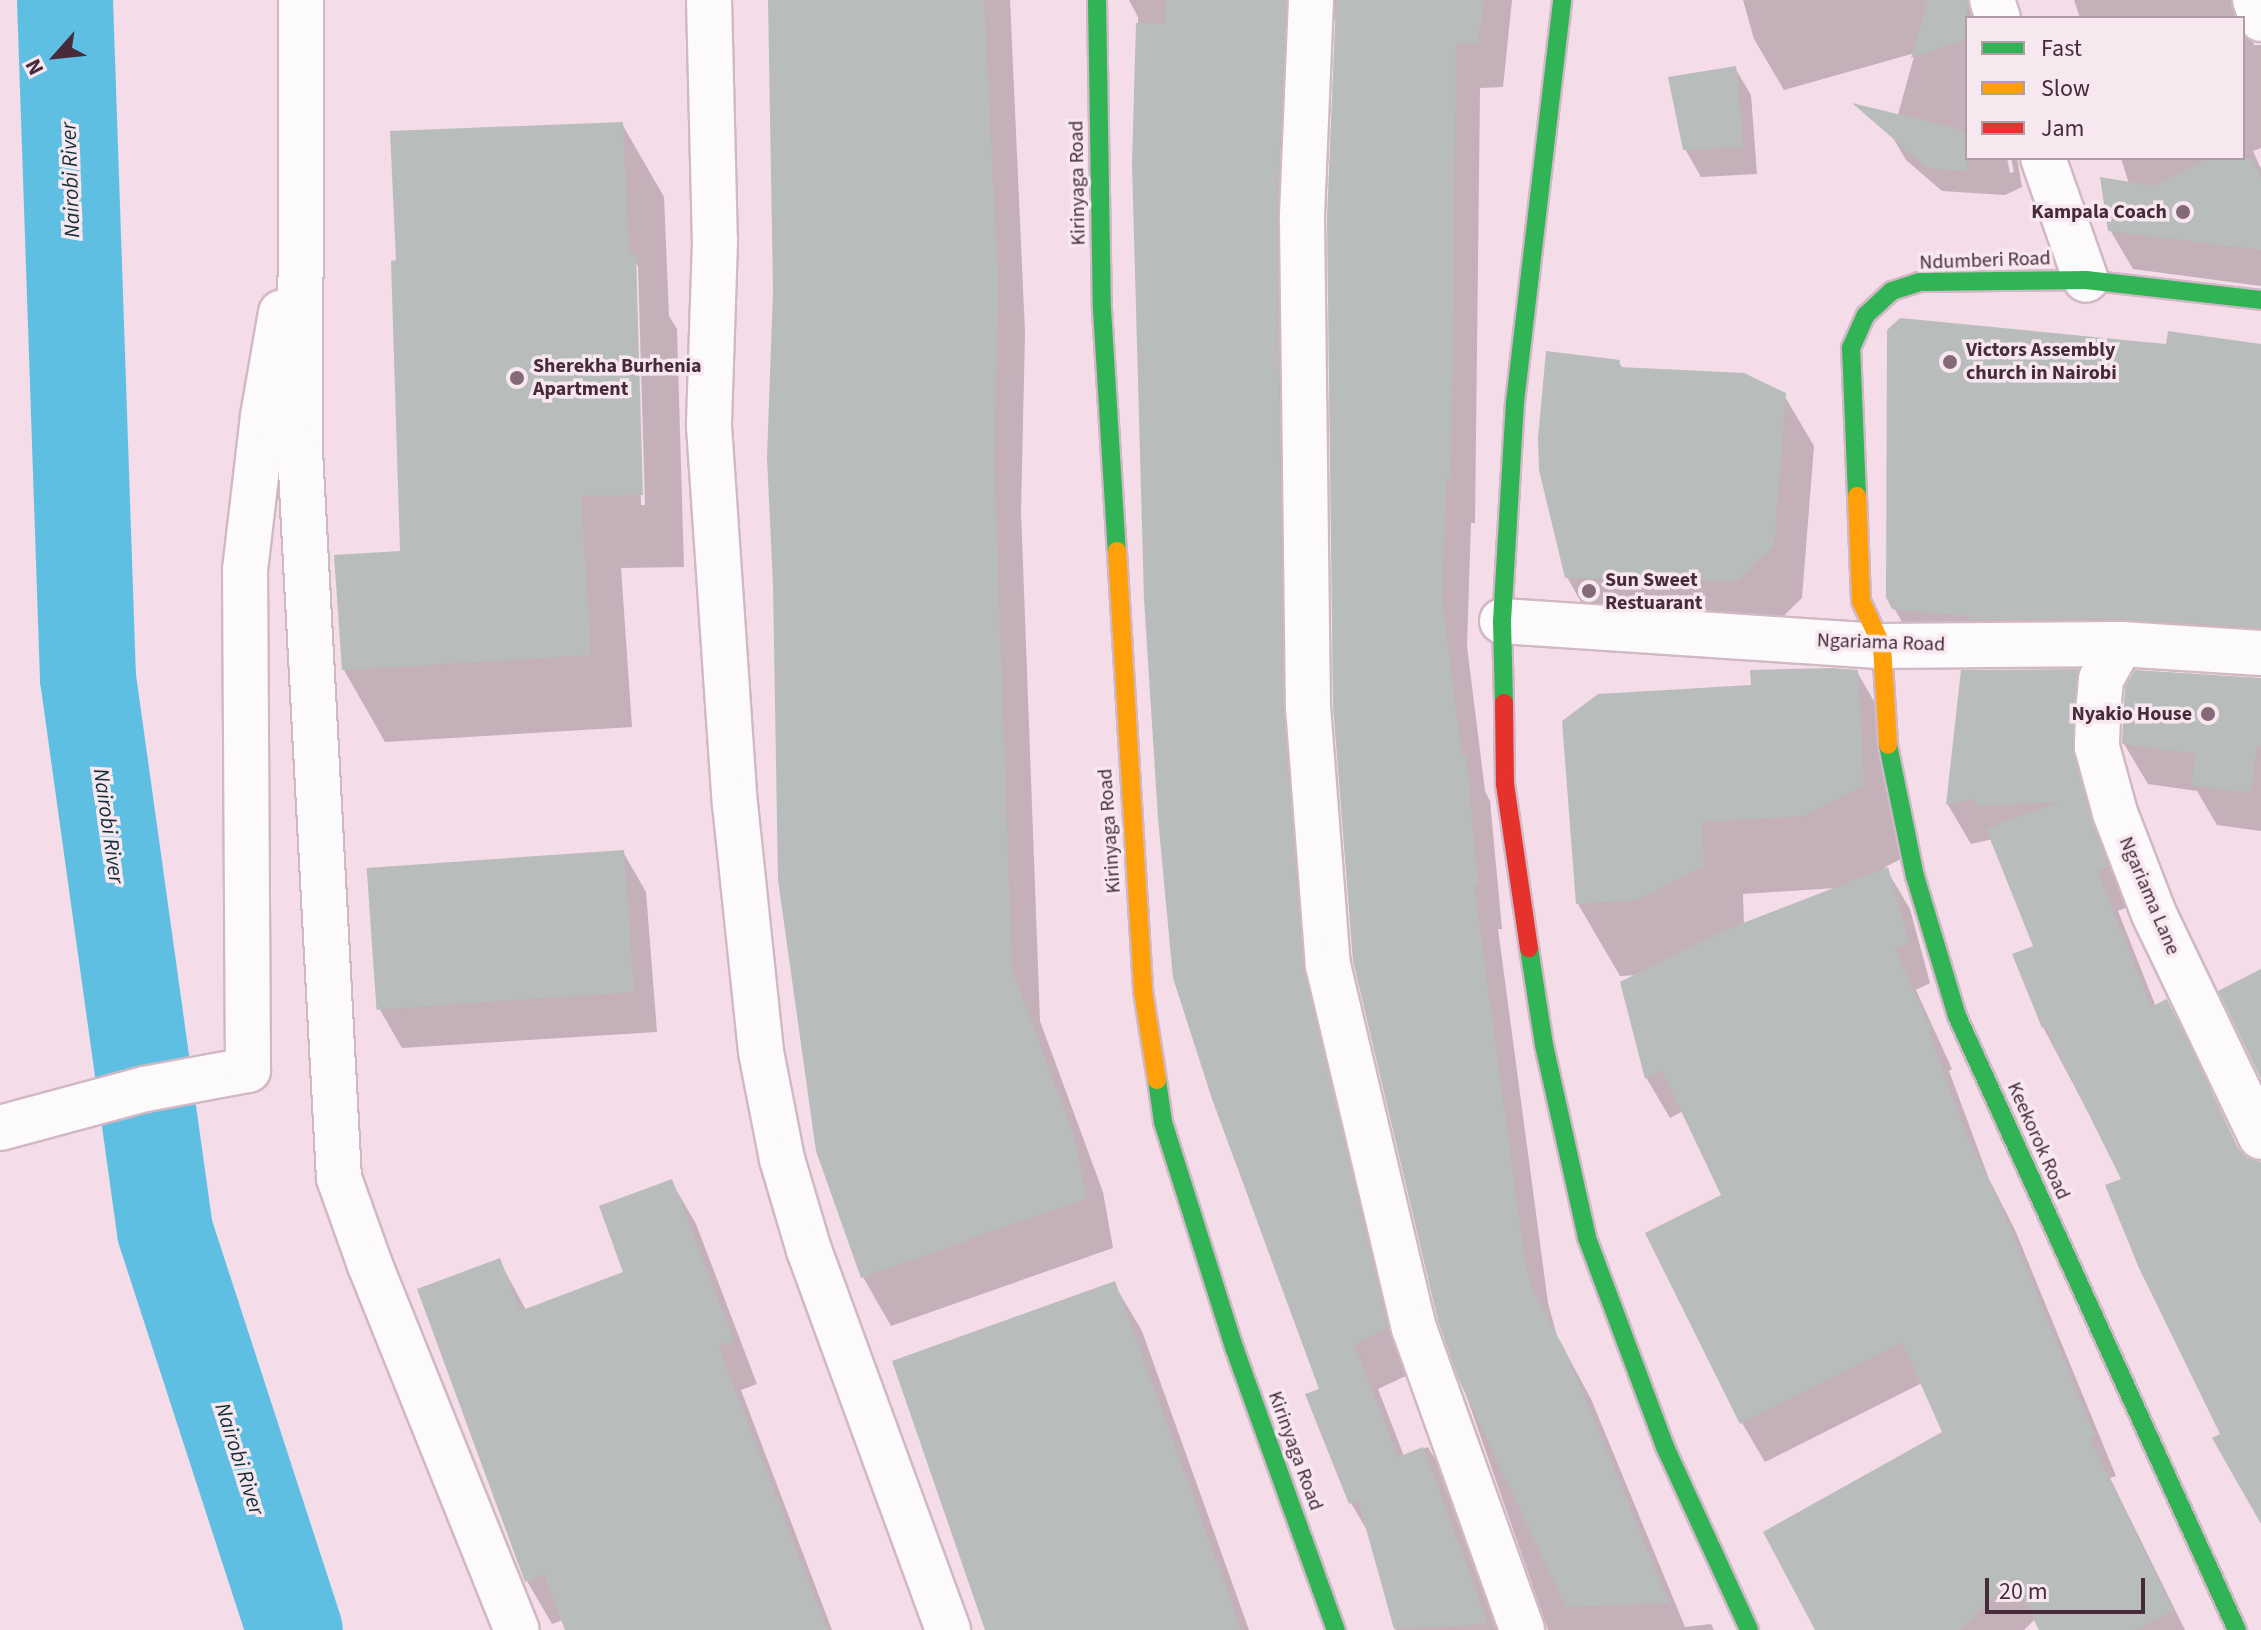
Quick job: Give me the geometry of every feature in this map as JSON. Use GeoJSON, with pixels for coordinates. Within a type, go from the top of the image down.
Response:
{"type":"FeatureCollection","features":[{"type":"Feature","properties":{"kind":"street"},"geometry":{"type":"LineString","coordinates":[[301,0],[300,451],[339,1178],[370,1265],[517,1630]]}},
{"type":"Feature","properties":{"kind":"street"},"geometry":{"type":"LineString","coordinates":[[709,0],[715,241],[709,426],[735,804],[761,1052],[782,1159],[809,1250],[948,1630]]}},
{"type":"Feature","properties":{"kind":"street","name":"Kirinyaga Road"},"geometry":{"type":"LineString","coordinates":[[1097,0],[1102,309],[1143,991],[1163,1122],[1235,1350],[1336,1630]]}},
{"type":"Feature","properties":{"kind":"street"},"geometry":{"type":"LineString","coordinates":[[1311,0],[1302,219],[1308,707],[1328,965],[1414,1328],[1522,1630]]}},
{"type":"Feature","properties":{"kind":"street"},"geometry":{"type":"LineString","coordinates":[[1562,0],[1515,402],[1502,621],[1505,784],[1544,1045],[1587,1238],[1665,1447],[1749,1630]]}},
{"type":"Feature","properties":{"kind":"street"},"geometry":{"type":"LineString","coordinates":[[2255,0],[2261,19]]}},
{"type":"Feature","properties":{"kind":"street"},"geometry":{"type":"LineString","coordinates":[[2044,160],[2086,280]]}},
{"type":"Feature","properties":{"kind":"street"},"geometry":{"type":"LineString","coordinates":[[0,1128],[145,1089],[248,1070],[245,570],[263,416],[302,189]]}},
{"type":"Feature","properties":{"kind":"street","name":"Ndumberi Road"},"geometry":{"type":"LineString","coordinates":[[1882,646],[1861,601],[1851,348],[1866,315],[1892,291],[1919,282],[2086,280],[2261,300]]}},
{"type":"Feature","properties":{"kind":"street","name":"Ngariama Road"},"geometry":{"type":"LineString","coordinates":[[1502,621],[1882,646],[2121,644],[2261,653]]}},
{"type":"Feature","properties":{"kind":"street","name":"Ngariama Lane"},"geometry":{"type":"LineString","coordinates":[[2121,644],[2101,679],[2098,715],[2097,747],[2115,813],[2154,914],[2261,1137]]}},
{"type":"Feature","properties":{"kind":"street","name":"Keekorok Road"},"geometry":{"type":"LineString","coordinates":[[1882,646],[1888,753],[1915,876],[1957,1016],[2237,1630]]}},
{"type":"Feature","properties":{"kind":"building"},"geometry":{"type":"Polygon","coordinates":[[[768,0],[984,0],[998,281],[994,460],[1012,969],[1075,1140],[1086,1198],[861,1278],[816,1151],[778,880],[773,585],[767,457],[773,291],[768,0]]]}},
{"type":"Feature","properties":{"kind":"building"},"geometry":{"type":"Polygon","coordinates":[[[1166,0],[1286,0],[1277,219],[1283,707],[1303,967],[1388,1328],[1354,1344],[1398,1457],[1423,1447],[1488,1624],[1394,1629],[1358,1500],[1349,1504],[1305,1394],[1319,1389],[1212,1099],[1173,978],[1158,818],[1144,599],[1132,164],[1136,23],[1165,24],[1166,0]]]}},
{"type":"Feature","properties":{"kind":"building"},"geometry":{"type":"Polygon","coordinates":[[[1336,0],[1484,0],[1478,43],[1456,44],[1451,479],[1446,479],[1442,600],[1462,756],[1466,754],[1478,884],[1474,885],[1524,1256],[1532,1289],[1566,1352],[1669,1603],[1566,1607],[1458,1378],[1438,1321],[1353,961],[1333,706],[1327,219],[1336,0]]]}},
{"type":"Feature","properties":{"kind":"building"},"geometry":{"type":"Polygon","coordinates":[[[1928,0],[1967,0],[1965,40],[1911,58],[1928,0]]]}},
{"type":"Feature","properties":{"kind":"building"},"geometry":{"type":"Polygon","coordinates":[[[1736,66],[1743,147],[1683,150],[1668,77],[1736,66]]]}},
{"type":"Feature","properties":{"kind":"building"},"geometry":{"type":"Polygon","coordinates":[[[1852,103],[1965,131],[1967,171],[1927,168],[1852,103]]]}},
{"type":"Feature","properties":{"kind":"building"},"geometry":{"type":"Polygon","coordinates":[[[623,122],[629,254],[636,254],[643,495],[581,496],[591,655],[342,670],[334,555],[400,551],[391,261],[396,260],[390,131],[623,122]]]}},
{"type":"Feature","properties":{"kind":"building","name":"Kampala Coach"},"geometry":{"type":"Polygon","coordinates":[[[2252,158],[2261,178],[2261,250],[2108,231],[2100,177],[2154,186],[2206,160],[2252,158]]]}},
{"type":"Feature","properties":{"kind":"building"},"geometry":{"type":"Polygon","coordinates":[[[1900,318],[2166,344],[2168,331],[2261,344],[2261,628],[2121,619],[1966,620],[1967,616],[1892,609],[1886,597],[1887,330],[1900,318]]]}},
{"type":"Feature","properties":{"kind":"building"},"geometry":{"type":"Polygon","coordinates":[[[1546,351],[1620,360],[1619,367],[1744,373],[1786,393],[1774,546],[1737,581],[1565,578],[1539,470],[1538,438],[1546,351]]]}},
{"type":"Feature","properties":{"kind":"building"},"geometry":{"type":"Polygon","coordinates":[[[2078,669],[2072,747],[2091,820],[2109,867],[2097,871],[2151,1007],[2167,999],[2238,1148],[2248,1158],[2261,1162],[2261,1524],[2212,1438],[2220,1434],[2139,1268],[2105,1185],[2121,1179],[2045,1026],[2042,1028],[2012,954],[2033,946],[1986,829],[2058,802],[1977,806],[1974,799],[1946,805],[1961,670],[2078,669]]]}},
{"type":"Feature","properties":{"kind":"building"},"geometry":{"type":"Polygon","coordinates":[[[1750,670],[1858,670],[1864,785],[1802,816],[1702,822],[1704,866],[1638,900],[1576,904],[1562,721],[1598,694],[1751,685],[1750,670]]]}},
{"type":"Feature","properties":{"kind":"building","name":"Nyakio House"},"geometry":{"type":"Polygon","coordinates":[[[2135,670],[2261,678],[2261,745],[2257,745],[2251,793],[2191,785],[2196,754],[2122,744],[2125,687],[2135,670]]]}},
{"type":"Feature","properties":{"kind":"building"},"geometry":{"type":"Polygon","coordinates":[[[624,850],[634,992],[377,1010],[367,868],[624,850]]]}},
{"type":"Feature","properties":{"kind":"building"},"geometry":{"type":"Polygon","coordinates":[[[1888,867],[1909,942],[1895,949],[1931,1029],[1928,1030],[1967,1137],[1993,1188],[2095,1436],[2089,1438],[2174,1611],[2135,1630],[2039,1630],[2013,1578],[1960,1630],[1815,1630],[1763,1532],[1942,1432],[1902,1342],[1740,1424],[1645,1233],[1721,1195],[1662,1071],[1645,1079],[1620,982],[1725,930],[1888,867]]]}},
{"type":"Feature","properties":{"kind":"building"},"geometry":{"type":"Polygon","coordinates":[[[2261,969],[2261,1079],[2218,991],[2261,969]]]}},
{"type":"Feature","properties":{"kind":"building"},"geometry":{"type":"Polygon","coordinates":[[[672,1179],[734,1341],[718,1346],[827,1630],[565,1630],[544,1575],[525,1582],[417,1289],[500,1258],[520,1311],[623,1272],[599,1206],[672,1179]]]}},
{"type":"Feature","properties":{"kind":"building"},"geometry":{"type":"Polygon","coordinates":[[[1115,1281],[1241,1630],[985,1630],[892,1361],[1115,1281]]]}},
{"type":"Feature","properties":{"kind":"waterway","name":"Nairobi River"},"geometry":{"type":"LineString","coordinates":[[65,0],[88,678],[165,1231],[295,1630]]}},
{"type":"Feature","properties":{"kind":"traffic: fast"},"geometry":{"type":"LineString","coordinates":[[1097,0],[1102,309],[1117,551]]}},
{"type":"Feature","properties":{"kind":"traffic: fast"},"geometry":{"type":"LineString","coordinates":[[1504,703],[1502,621],[1515,402],[1562,0]]}},
{"type":"Feature","properties":{"kind":"traffic: fast"},"geometry":{"type":"LineString","coordinates":[[1857,496],[1851,348],[1866,315],[1892,291],[1919,282],[2086,280],[2261,300]]}},
{"type":"Feature","properties":{"kind":"traffic: fast"},"geometry":{"type":"LineString","coordinates":[[1888,745],[1915,876],[1957,1016],[2237,1630]]}},
{"type":"Feature","properties":{"kind":"traffic: fast"},"geometry":{"type":"LineString","coordinates":[[1529,948],[1544,1045],[1587,1238],[1665,1447],[1749,1630]]}},
{"type":"Feature","properties":{"kind":"traffic: fast"},"geometry":{"type":"LineString","coordinates":[[1157,1080],[1163,1122],[1235,1350],[1336,1630]]}},
{"type":"Feature","properties":{"kind":"traffic: slow"},"geometry":{"type":"LineString","coordinates":[[1857,496],[1861,601],[1882,646],[1888,745]]}},
{"type":"Feature","properties":{"kind":"traffic: slow"},"geometry":{"type":"LineString","coordinates":[[1117,551],[1143,991],[1157,1080]]}},
{"type":"Feature","properties":{"kind":"traffic: jam"},"geometry":{"type":"LineString","coordinates":[[1504,703],[1505,784],[1529,948]]}},
{"type":"Feature","properties":{"kind":"place","name":"Kampala Coach"},"geometry":{"type":"Point","coordinates":[2183,212]}},
{"type":"Feature","properties":{"kind":"place","name":"Victors Assembly church in Nairobi"},"geometry":{"type":"Point","coordinates":[1950,362]}},
{"type":"Feature","properties":{"kind":"place","name":"Sherekha Burhenia Apartment"},"geometry":{"type":"Point","coordinates":[517,378]}},
{"type":"Feature","properties":{"kind":"place","name":"Sun Sweet Restuarant"},"geometry":{"type":"Point","coordinates":[1589,591]}},
{"type":"Feature","properties":{"kind":"place","name":"Nyakio House"},"geometry":{"type":"Point","coordinates":[2208,714]}}]}
